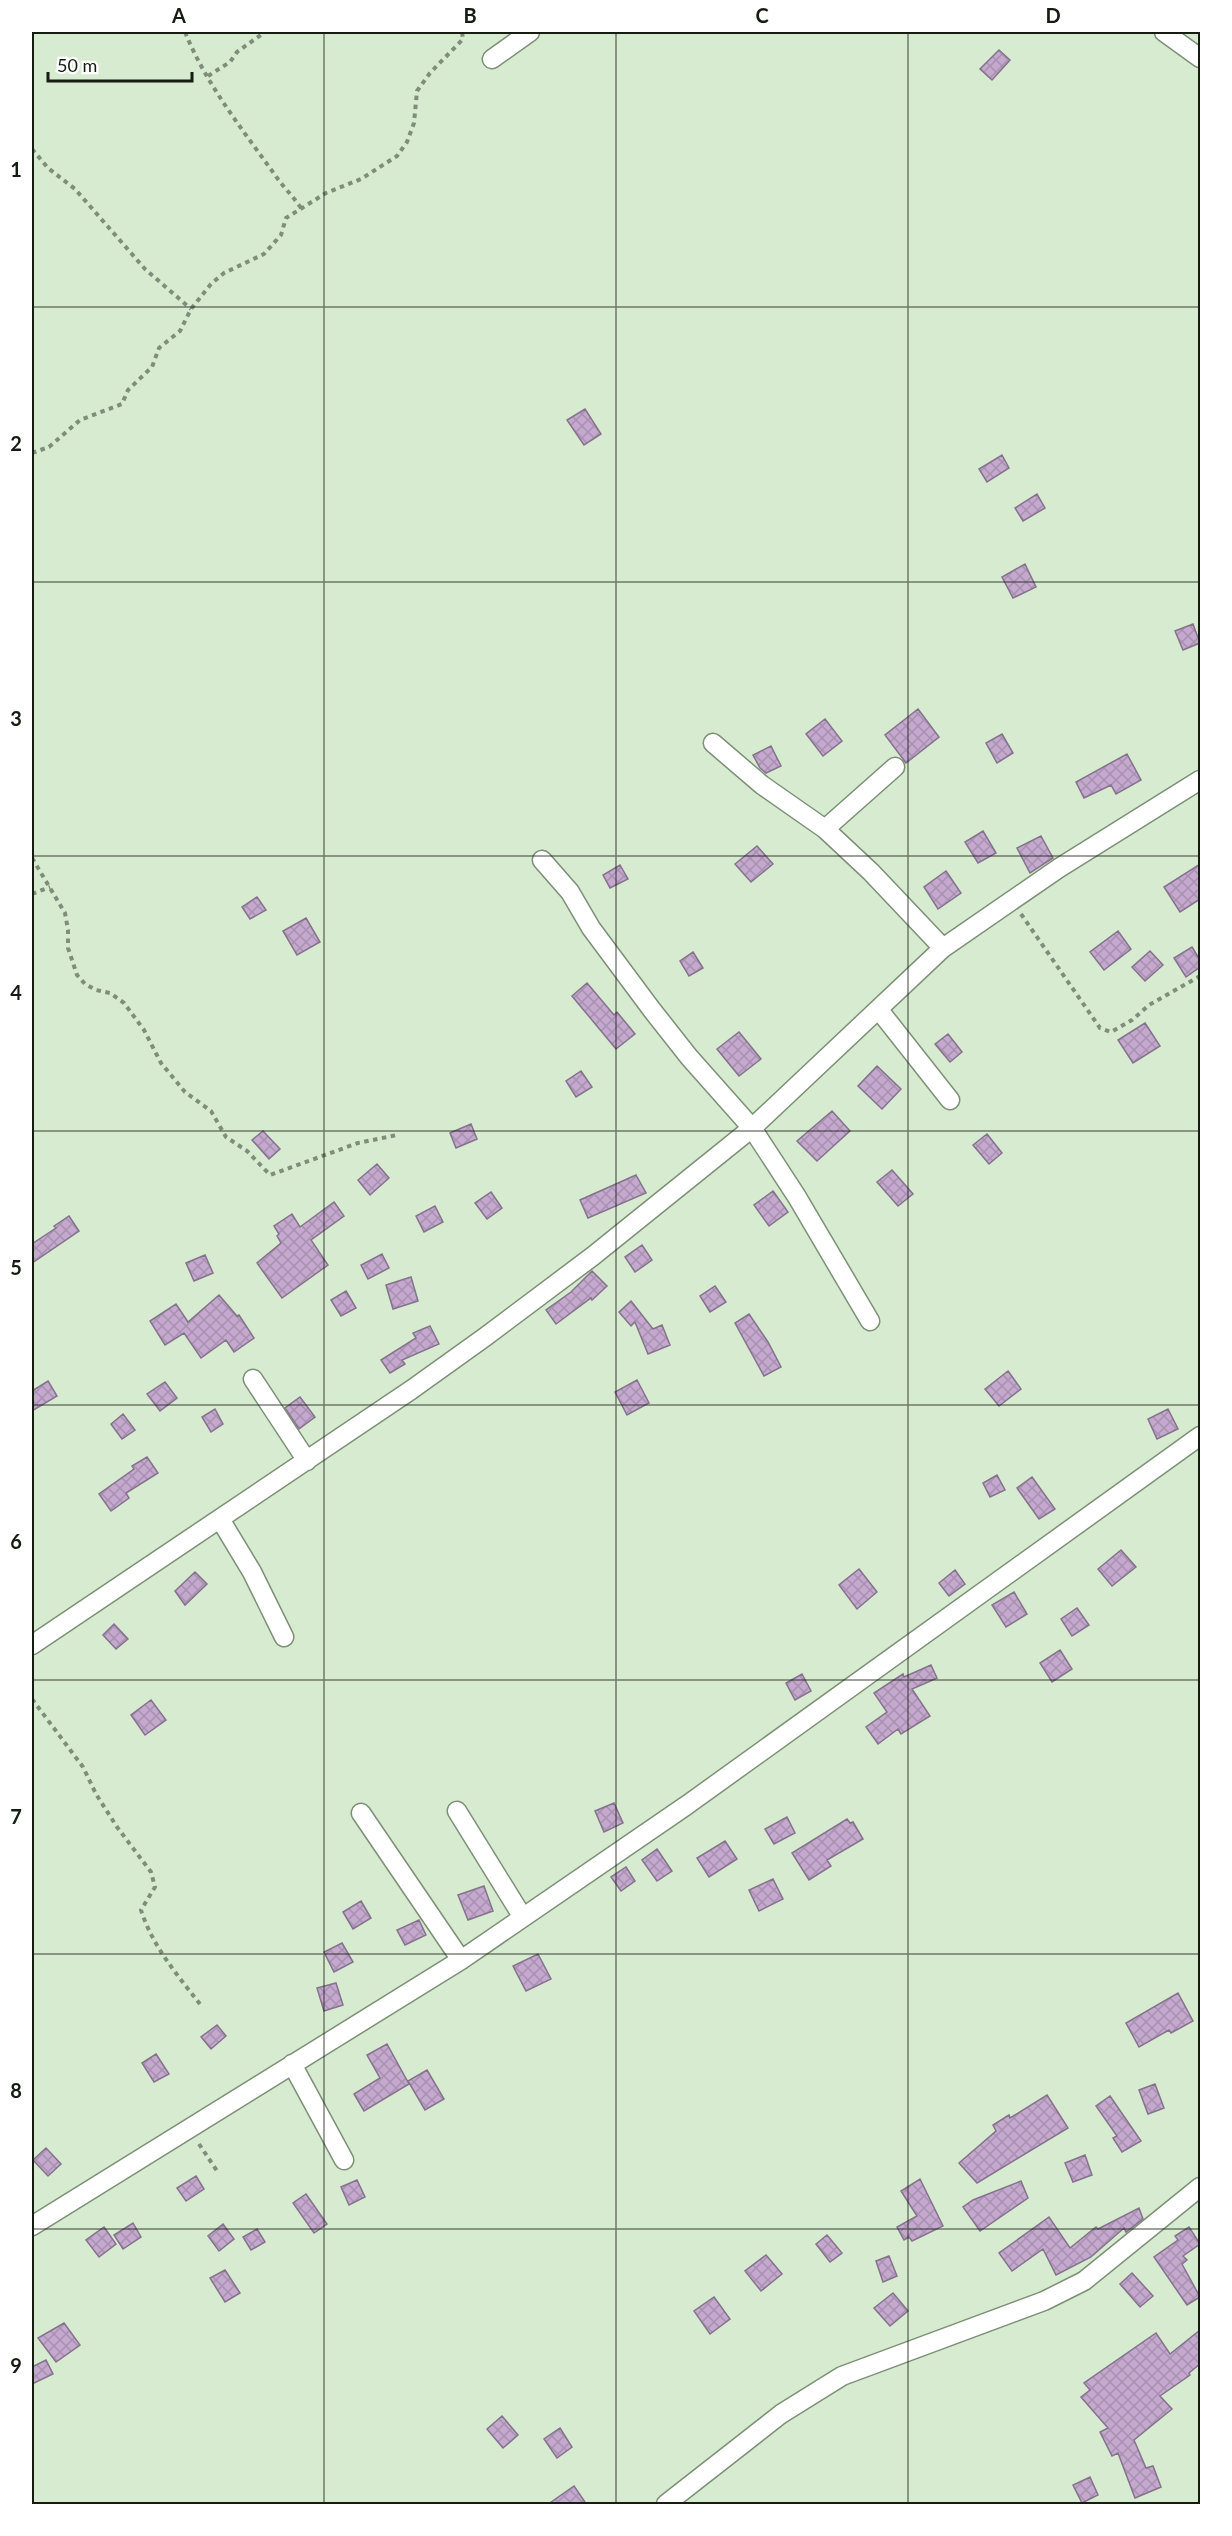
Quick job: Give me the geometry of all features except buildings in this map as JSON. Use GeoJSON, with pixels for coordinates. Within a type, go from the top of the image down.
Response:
{"type":"FeatureCollection","features":[{"type":"Feature","properties":{"kind":"street"},"geometry":{"type":"LineString","coordinates":[[492,59],[530,32]]}},
{"type":"Feature","properties":{"kind":"street"},"geometry":{"type":"LineString","coordinates":[[1164,32],[1200,58]]}},
{"type":"Feature","properties":{"kind":"street"},"geometry":{"type":"LineString","coordinates":[[713,743],[762,785],[825,829],[871,872],[943,948]]}},
{"type":"Feature","properties":{"kind":"street"},"geometry":{"type":"LineString","coordinates":[[825,829],[895,767]]}},
{"type":"Feature","properties":{"kind":"street"},"geometry":{"type":"LineString","coordinates":[[32,1645],[307,1461],[485,1336],[602,1249],[752,1128],[943,948],[1059,868],[1200,780]]}},
{"type":"Feature","properties":{"kind":"street"},"geometry":{"type":"LineString","coordinates":[[542,860],[570,892],[591,928],[652,1010],[690,1058],[752,1128],[797,1197],[870,1321]]}},
{"type":"Feature","properties":{"kind":"street"},"geometry":{"type":"LineString","coordinates":[[879,1010],[950,1100]]}},
{"type":"Feature","properties":{"kind":"street"},"geometry":{"type":"LineString","coordinates":[[253,1379],[307,1461]]}},
{"type":"Feature","properties":{"kind":"street"},"geometry":{"type":"LineString","coordinates":[[32,2226],[461,1959],[687,1805],[1200,1436]]}},
{"type":"Feature","properties":{"kind":"street"},"geometry":{"type":"LineString","coordinates":[[220,1519],[252,1572],[284,1636]]}},
{"type":"Feature","properties":{"kind":"street"},"geometry":{"type":"LineString","coordinates":[[457,1811],[522,1916]]}},
{"type":"Feature","properties":{"kind":"street"},"geometry":{"type":"LineString","coordinates":[[361,1813],[461,1959]]}},
{"type":"Feature","properties":{"kind":"street"},"geometry":{"type":"LineString","coordinates":[[292,2064],[344,2160]]}},
{"type":"Feature","properties":{"kind":"street"},"geometry":{"type":"LineString","coordinates":[[666,2505],[781,2414],[842,2376],[1044,2301],[1084,2282],[1200,2187]]}},
{"type":"Feature","properties":{"kind":"path"},"geometry":{"type":"LineString","coordinates":[[185,32],[201,68],[221,99],[251,144],[301,208]]}},
{"type":"Feature","properties":{"kind":"path"},"geometry":{"type":"LineString","coordinates":[[208,76],[230,62],[237,52],[264,32]]}},
{"type":"Feature","properties":{"kind":"path"},"geometry":{"type":"LineString","coordinates":[[32,453],[49,447],[80,420],[122,404],[128,390],[152,367],[159,348],[180,331],[191,309],[210,284],[224,273],[264,254],[271,248],[281,235],[286,218],[327,193],[360,179],[397,156],[414,123],[417,91],[430,73],[460,45],[463,39],[462,32]]}},
{"type":"Feature","properties":{"kind":"path"},"geometry":{"type":"LineString","coordinates":[[32,149],[48,168],[75,189],[144,268],[191,309]]}},
{"type":"Feature","properties":{"kind":"path"},"geometry":{"type":"LineString","coordinates":[[32,858],[65,913],[68,948],[76,975],[85,984],[96,990],[110,993],[124,1003],[144,1030],[161,1063],[185,1092],[211,1111],[226,1137],[247,1151],[270,1175],[358,1143],[397,1135]]}},
{"type":"Feature","properties":{"kind":"path"},"geometry":{"type":"LineString","coordinates":[[32,894],[50,887]]}},
{"type":"Feature","properties":{"kind":"path"},"geometry":{"type":"LineString","coordinates":[[1010,902],[1100,1028],[1111,1032],[1132,1020],[1149,1005],[1200,976]]}},
{"type":"Feature","properties":{"kind":"path"},"geometry":{"type":"LineString","coordinates":[[32,1699],[83,1767],[96,1794],[117,1827],[151,1872],[155,1887],[141,1910],[146,1927],[175,1972],[200,2004]]}},
{"type":"Feature","properties":{"kind":"path"},"geometry":{"type":"LineString","coordinates":[[188,2129],[217,2171]]}}]}
